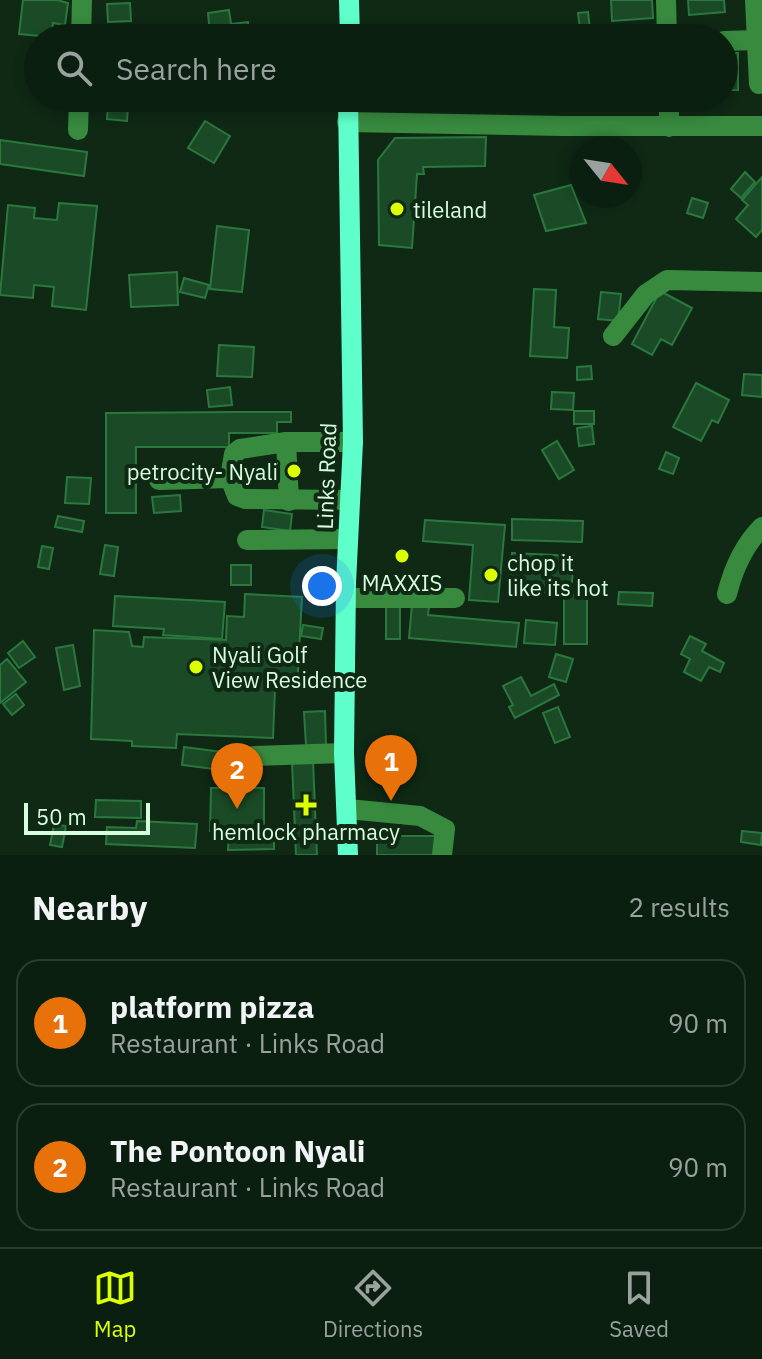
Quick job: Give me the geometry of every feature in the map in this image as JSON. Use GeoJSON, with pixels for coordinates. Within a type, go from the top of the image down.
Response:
{"type":"FeatureCollection","features":[{"type":"Feature","properties":{"kind":"main road"},"geometry":{"type":"LineString","coordinates":[[349,0],[350,24]]}},
{"type":"Feature","properties":{"kind":"main road","name":"Links Road"},"geometry":{"type":"LineString","coordinates":[[347,112],[353,442],[344,753],[348,855]]}},
{"type":"Feature","properties":{"kind":"street"},"geometry":{"type":"LineString","coordinates":[[81,24],[82,0]]}},
{"type":"Feature","properties":{"kind":"street"},"geometry":{"type":"LineString","coordinates":[[666,0],[667,24]]}},
{"type":"Feature","properties":{"kind":"street"},"geometry":{"type":"LineString","coordinates":[[755,0],[759,84]]}},
{"type":"Feature","properties":{"kind":"street"},"geometry":{"type":"LineString","coordinates":[[738,41],[756,40]]}},
{"type":"Feature","properties":{"kind":"street"},"geometry":{"type":"LineString","coordinates":[[78,130],[79,112]]}},
{"type":"Feature","properties":{"kind":"street"},"geometry":{"type":"LineString","coordinates":[[669,112],[669,127]]}},
{"type":"Feature","properties":{"kind":"street"},"geometry":{"type":"LineString","coordinates":[[347,122],[762,126]]}},
{"type":"Feature","properties":{"kind":"street"},"geometry":{"type":"LineString","coordinates":[[613,336],[646,294],[667,280],[762,282]]}},
{"type":"Feature","properties":{"kind":"street"},"geometry":{"type":"LineString","coordinates":[[350,500],[245,499],[237,496],[230,478],[234,454],[240,449],[286,442],[353,442]]}},
{"type":"Feature","properties":{"kind":"street"},"geometry":{"type":"LineString","coordinates":[[286,442],[289,501]]}},
{"type":"Feature","properties":{"kind":"street"},"geometry":{"type":"LineString","coordinates":[[159,480],[230,478]]}},
{"type":"Feature","properties":{"kind":"street"},"geometry":{"type":"LineString","coordinates":[[727,594],[732,573],[762,527]]}},
{"type":"Feature","properties":{"kind":"street"},"geometry":{"type":"LineString","coordinates":[[247,540],[348,539]]}},
{"type":"Feature","properties":{"kind":"street"},"geometry":{"type":"LineString","coordinates":[[347,598],[455,598]]}},
{"type":"Feature","properties":{"kind":"street"},"geometry":{"type":"LineString","coordinates":[[254,756],[344,753]]}},
{"type":"Feature","properties":{"kind":"street"},"geometry":{"type":"LineString","coordinates":[[348,809],[420,816],[445,829],[442,855]]}},
{"type":"Feature","properties":{"kind":"building"},"geometry":{"type":"Polygon","coordinates":[[[23,0],[68,3],[65,24],[24,24],[24,34],[19,34],[23,0]]]}},
{"type":"Feature","properties":{"kind":"building"},"geometry":{"type":"Polygon","coordinates":[[[611,0],[652,0],[653,18],[612,21],[611,0]]]}},
{"type":"Feature","properties":{"kind":"building"},"geometry":{"type":"Polygon","coordinates":[[[688,0],[724,0],[725,12],[689,15],[688,0]]]}},
{"type":"Feature","properties":{"kind":"building"},"geometry":{"type":"Polygon","coordinates":[[[130,3],[131,21],[108,22],[107,4],[130,3]]]}},
{"type":"Feature","properties":{"kind":"building"},"geometry":{"type":"Polygon","coordinates":[[[229,10],[231,24],[209,24],[208,13],[229,10]]]}},
{"type":"Feature","properties":{"kind":"building"},"geometry":{"type":"Polygon","coordinates":[[[588,12],[589,24],[579,24],[578,13],[588,12]]]}},
{"type":"Feature","properties":{"kind":"building"},"geometry":{"type":"Polygon","coordinates":[[[108,112],[128,112],[127,121],[107,119],[108,112]]]}},
{"type":"Feature","properties":{"kind":"building"},"geometry":{"type":"Polygon","coordinates":[[[205,121],[230,136],[214,163],[188,148],[205,121]]]}},
{"type":"Feature","properties":{"kind":"building","name":"tileland"},"geometry":{"type":"Polygon","coordinates":[[[486,137],[485,166],[423,167],[424,174],[417,174],[412,248],[379,245],[378,160],[395,138],[486,137]]]}},
{"type":"Feature","properties":{"kind":"building"},"geometry":{"type":"Polygon","coordinates":[[[0,140],[87,152],[84,176],[0,164],[0,140]]]}},
{"type":"Feature","properties":{"kind":"building"},"geometry":{"type":"Polygon","coordinates":[[[745,172],[755,182],[741,198],[731,189],[745,172]]]}},
{"type":"Feature","properties":{"kind":"building"},"geometry":{"type":"Polygon","coordinates":[[[762,177],[762,230],[756,237],[736,219],[748,205],[742,200],[762,177]]]}},
{"type":"Feature","properties":{"kind":"building"},"geometry":{"type":"Polygon","coordinates":[[[570,185],[570,208],[580,208],[586,223],[546,231],[534,195],[570,185]]]}},
{"type":"Feature","properties":{"kind":"building"},"geometry":{"type":"Polygon","coordinates":[[[692,198],[708,203],[703,218],[687,213],[692,198]]]}},
{"type":"Feature","properties":{"kind":"building"},"geometry":{"type":"Polygon","coordinates":[[[59,203],[97,206],[86,310],[52,306],[54,287],[34,285],[33,298],[0,295],[8,205],[35,208],[34,218],[57,220],[59,203]]]}},
{"type":"Feature","properties":{"kind":"building"},"geometry":{"type":"Polygon","coordinates":[[[217,226],[249,230],[242,292],[210,289],[217,226]]]}},
{"type":"Feature","properties":{"kind":"building"},"geometry":{"type":"Polygon","coordinates":[[[177,272],[178,305],[131,307],[129,275],[177,272]]]}},
{"type":"Feature","properties":{"kind":"building"},"geometry":{"type":"Polygon","coordinates":[[[184,278],[209,285],[205,298],[180,292],[184,278]]]}},
{"type":"Feature","properties":{"kind":"building"},"geometry":{"type":"Polygon","coordinates":[[[534,289],[556,290],[554,327],[569,328],[567,358],[530,356],[534,289]]]}},
{"type":"Feature","properties":{"kind":"building"},"geometry":{"type":"Polygon","coordinates":[[[660,291],[692,308],[672,345],[661,339],[652,355],[632,344],[660,291]]]}},
{"type":"Feature","properties":{"kind":"building"},"geometry":{"type":"Polygon","coordinates":[[[601,292],[621,294],[618,321],[598,319],[601,292]]]}},
{"type":"Feature","properties":{"kind":"building"},"geometry":{"type":"Polygon","coordinates":[[[219,345],[254,347],[252,377],[217,376],[219,345]]]}},
{"type":"Feature","properties":{"kind":"building"},"geometry":{"type":"Polygon","coordinates":[[[591,366],[592,379],[577,380],[577,367],[591,366]]]}},
{"type":"Feature","properties":{"kind":"building"},"geometry":{"type":"Polygon","coordinates":[[[744,374],[762,375],[762,397],[742,395],[744,374]]]}},
{"type":"Feature","properties":{"kind":"building"},"geometry":{"type":"Polygon","coordinates":[[[696,383],[729,400],[718,423],[712,420],[701,441],[673,427],[696,383]]]}},
{"type":"Feature","properties":{"kind":"building"},"geometry":{"type":"Polygon","coordinates":[[[230,387],[232,405],[209,407],[207,390],[230,387]]]}},
{"type":"Feature","properties":{"kind":"building"},"geometry":{"type":"Polygon","coordinates":[[[552,392],[574,393],[573,410],[551,409],[552,392]]]}},
{"type":"Feature","properties":{"kind":"building"},"geometry":{"type":"Polygon","coordinates":[[[574,411],[594,411],[594,424],[574,424],[574,411]]]}},
{"type":"Feature","properties":{"kind":"building"},"geometry":{"type":"Polygon","coordinates":[[[291,412],[291,422],[277,422],[277,433],[229,433],[229,447],[136,447],[136,513],[106,513],[106,413],[291,412]]]}},
{"type":"Feature","properties":{"kind":"building"},"geometry":{"type":"Polygon","coordinates":[[[592,426],[594,444],[579,446],[577,428],[592,426]]]}},
{"type":"Feature","properties":{"kind":"building"},"geometry":{"type":"Polygon","coordinates":[[[557,441],[574,470],[559,479],[542,450],[557,441]]]}},
{"type":"Feature","properties":{"kind":"building"},"geometry":{"type":"Polygon","coordinates":[[[666,452],[679,458],[673,474],[659,469],[666,452]]]}},
{"type":"Feature","properties":{"kind":"building"},"geometry":{"type":"Polygon","coordinates":[[[67,477],[91,478],[89,504],[65,503],[67,477]]]}},
{"type":"Feature","properties":{"kind":"building"},"geometry":{"type":"Polygon","coordinates":[[[180,495],[181,511],[154,513],[152,497],[180,495]]]}},
{"type":"Feature","properties":{"kind":"building"},"geometry":{"type":"Polygon","coordinates":[[[264,510],[292,514],[290,531],[262,527],[264,510]]]}},
{"type":"Feature","properties":{"kind":"building"},"geometry":{"type":"Polygon","coordinates":[[[58,516],[84,521],[82,532],[55,527],[58,516]]]}},
{"type":"Feature","properties":{"kind":"building"},"geometry":{"type":"Polygon","coordinates":[[[512,519],[583,521],[582,542],[512,540],[512,519]]]}},
{"type":"Feature","properties":{"kind":"building"},"geometry":{"type":"Polygon","coordinates":[[[425,520],[505,525],[498,602],[469,600],[473,545],[423,541],[425,520]]]}},
{"type":"Feature","properties":{"kind":"building"},"geometry":{"type":"Polygon","coordinates":[[[105,545],[118,547],[114,576],[100,574],[105,545]]]}},
{"type":"Feature","properties":{"kind":"building"},"geometry":{"type":"Polygon","coordinates":[[[42,546],[53,548],[49,569],[38,567],[42,546]]]}},
{"type":"Feature","properties":{"kind":"building"},"geometry":{"type":"Polygon","coordinates":[[[512,553],[574,556],[571,594],[510,590],[512,553]]]}},
{"type":"Feature","properties":{"kind":"building"},"geometry":{"type":"Polygon","coordinates":[[[231,565],[251,565],[251,585],[231,585],[231,565]]]}},
{"type":"Feature","properties":{"kind":"building"},"geometry":{"type":"Polygon","coordinates":[[[619,592],[653,593],[652,606],[618,604],[619,592]]]}},
{"type":"Feature","properties":{"kind":"building","name":"Nyali Golf View Residence"},"geometry":{"type":"Polygon","coordinates":[[[245,594],[302,597],[297,689],[275,688],[273,738],[177,734],[176,748],[132,746],[132,741],[91,739],[94,630],[129,632],[132,646],[143,647],[144,637],[226,640],[227,616],[244,617],[245,594]]]}},
{"type":"Feature","properties":{"kind":"building"},"geometry":{"type":"Polygon","coordinates":[[[564,595],[587,595],[587,644],[564,644],[564,595]]]}},
{"type":"Feature","properties":{"kind":"building"},"geometry":{"type":"Polygon","coordinates":[[[115,596],[225,602],[222,639],[163,635],[164,629],[113,626],[115,596]]]}},
{"type":"Feature","properties":{"kind":"building"},"geometry":{"type":"Polygon","coordinates":[[[412,604],[429,606],[428,615],[519,623],[516,647],[409,638],[412,604]]]}},
{"type":"Feature","properties":{"kind":"building"},"geometry":{"type":"Polygon","coordinates":[[[386,605],[400,605],[400,639],[386,639],[386,605]]]}},
{"type":"Feature","properties":{"kind":"building"},"geometry":{"type":"Polygon","coordinates":[[[526,620],[557,623],[555,645],[524,643],[526,620]]]}},
{"type":"Feature","properties":{"kind":"building"},"geometry":{"type":"Polygon","coordinates":[[[303,625],[323,628],[321,639],[301,636],[303,625]]]}},
{"type":"Feature","properties":{"kind":"building"},"geometry":{"type":"Polygon","coordinates":[[[690,636],[706,644],[702,651],[724,663],[720,672],[709,667],[701,681],[684,672],[690,659],[681,654],[690,636]]]}},
{"type":"Feature","properties":{"kind":"building"},"geometry":{"type":"Polygon","coordinates":[[[23,641],[35,657],[19,668],[8,653],[23,641]]]}},
{"type":"Feature","properties":{"kind":"building"},"geometry":{"type":"Polygon","coordinates":[[[73,645],[80,686],[64,690],[56,648],[73,645]]]}},
{"type":"Feature","properties":{"kind":"building"},"geometry":{"type":"Polygon","coordinates":[[[556,654],[573,659],[566,682],[549,677],[556,654]]]}},
{"type":"Feature","properties":{"kind":"building"},"geometry":{"type":"Polygon","coordinates":[[[7,659],[26,682],[0,703],[0,665],[7,659]]]}},
{"type":"Feature","properties":{"kind":"building"},"geometry":{"type":"Polygon","coordinates":[[[521,677],[531,696],[554,684],[559,695],[515,718],[509,707],[513,705],[503,686],[521,677]]]}},
{"type":"Feature","properties":{"kind":"building"},"geometry":{"type":"Polygon","coordinates":[[[16,694],[24,705],[12,715],[3,704],[16,694]]]}},
{"type":"Feature","properties":{"kind":"building"},"geometry":{"type":"Polygon","coordinates":[[[558,707],[570,737],[555,743],[543,713],[558,707]]]}},
{"type":"Feature","properties":{"kind":"building"},"geometry":{"type":"Polygon","coordinates":[[[325,711],[326,745],[306,746],[304,712],[325,711]]]}},
{"type":"Feature","properties":{"kind":"building"},"geometry":{"type":"Polygon","coordinates":[[[184,747],[238,754],[236,772],[182,765],[184,747]]]}},
{"type":"Feature","properties":{"kind":"building"},"geometry":{"type":"Polygon","coordinates":[[[313,761],[317,855],[296,855],[292,762],[313,761]]]}},
{"type":"Feature","properties":{"kind":"building"},"geometry":{"type":"Polygon","coordinates":[[[211,788],[264,788],[264,831],[274,831],[274,849],[228,850],[229,831],[210,831],[211,788]]]}},
{"type":"Feature","properties":{"kind":"building"},"geometry":{"type":"Polygon","coordinates":[[[96,800],[141,801],[141,818],[95,817],[96,800]]]}},
{"type":"Feature","properties":{"kind":"building"},"geometry":{"type":"Polygon","coordinates":[[[137,821],[197,824],[195,848],[106,844],[107,827],[136,828],[137,821]]]}},
{"type":"Feature","properties":{"kind":"building"},"geometry":{"type":"Polygon","coordinates":[[[54,824],[66,826],[62,847],[50,845],[54,824]]]}},
{"type":"Feature","properties":{"kind":"building"},"geometry":{"type":"Polygon","coordinates":[[[742,831],[762,833],[761,845],[741,842],[742,831]]]}},
{"type":"Feature","properties":{"kind":"building"},"geometry":{"type":"Polygon","coordinates":[[[377,836],[439,836],[439,855],[377,855],[377,836]]]}},
{"type":"Feature","properties":{"kind":"place","name":"tileland"},"geometry":{"type":"Point","coordinates":[397,209]}},
{"type":"Feature","properties":{"kind":"place","name":"petrocity- Nyali"},"geometry":{"type":"Point","coordinates":[294,471]}},
{"type":"Feature","properties":{"kind":"place","name":"MAXXIS"},"geometry":{"type":"Point","coordinates":[402,556]}},
{"type":"Feature","properties":{"kind":"place","name":"chop it like its hot"},"geometry":{"type":"Point","coordinates":[491,575]}},
{"type":"Feature","properties":{"kind":"place","name":"Nyali Golf View Residence"},"geometry":{"type":"Point","coordinates":[196,667]}},
{"type":"Feature","properties":{"kind":"place","name":"platform pizza"},"geometry":{"type":"Point","coordinates":[391,801]}},
{"type":"Feature","properties":{"kind":"place","name":"hemlock pharmacy"},"geometry":{"type":"Point","coordinates":[306,805]}},
{"type":"Feature","properties":{"kind":"place","name":"The Pontoon Nyali"},"geometry":{"type":"Point","coordinates":[237,809]}}]}
